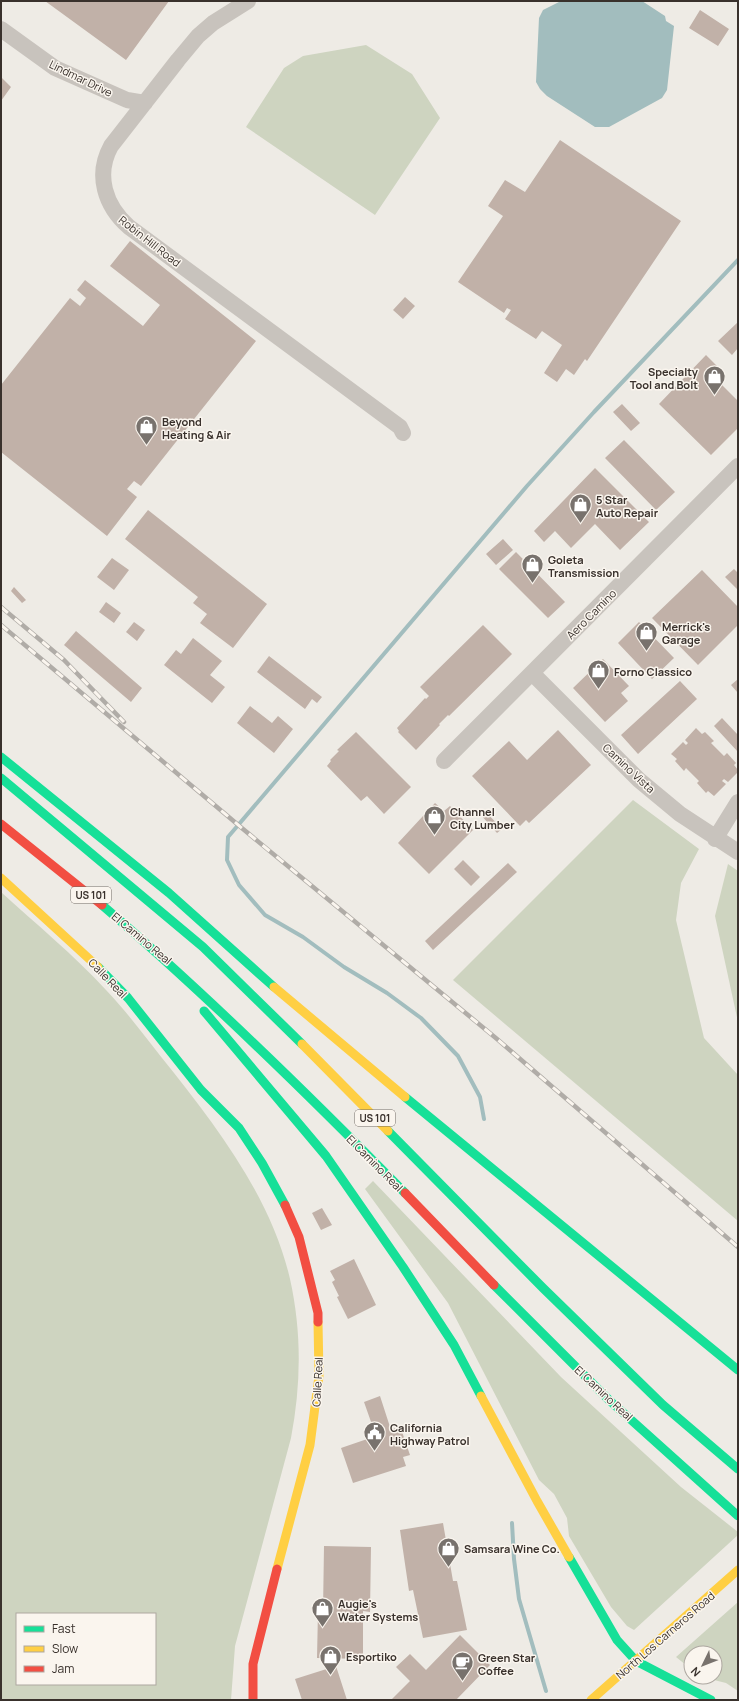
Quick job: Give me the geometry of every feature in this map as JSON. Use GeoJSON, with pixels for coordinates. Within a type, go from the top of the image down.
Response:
{"type":"FeatureCollection","features":[{"type":"Feature","properties":{"kind":"main road"},"geometry":{"type":"LineString","coordinates":[[1,756],[169,894],[276,989],[353,1054],[738,1370]]}},
{"type":"Feature","properties":{"kind":"main road","name":"US 101"},"geometry":{"type":"LineString","coordinates":[[1,778],[203,947],[323,1065],[543,1288],[663,1405],[738,1469]]}},
{"type":"Feature","properties":{"kind":"main road","name":"El Camino Real"},"geometry":{"type":"LineString","coordinates":[[1,824],[50,860],[178,969],[282,1068],[593,1385],[738,1516]]}},
{"type":"Feature","properties":{"kind":"main road","name":"Calle Real"},"geometry":{"type":"LineString","coordinates":[[1,878],[85,954],[128,998],[201,1090],[225,1128]]}},
{"type":"Feature","properties":{"kind":"main road"},"geometry":{"type":"LineString","coordinates":[[178,969],[200,1005],[326,1156],[378,1230],[454,1345],[537,1501],[617,1640],[636,1661],[711,1700]]}},
{"type":"Feature","properties":{"kind":"main road","name":"Calle Real"},"geometry":{"type":"LineString","coordinates":[[201,1090],[239,1128],[262,1163],[282,1199],[299,1237],[318,1313],[319,1376],[316,1411],[310,1445],[291,1521],[258,1640],[253,1664],[253,1700]]}},
{"type":"Feature","properties":{"kind":"main road","name":"North Los Carneros Road"},"geometry":{"type":"LineString","coordinates":[[591,1700],[738,1570]]}},
{"type":"Feature","properties":{"kind":"street","name":"Robin Hill Road"},"geometry":{"type":"LineString","coordinates":[[248,1],[213,23],[198,36],[112,146],[104,162],[104,186],[109,203],[114,211],[129,227],[394,423],[403,430],[403,432]]}},
{"type":"Feature","properties":{"kind":"street","name":"Lindmar Drive"},"geometry":{"type":"LineString","coordinates":[[1,29],[55,68],[126,100],[145,103]]}},
{"type":"Feature","properties":{"kind":"street","name":"Aero Camino"},"geometry":{"type":"LineString","coordinates":[[444,761],[738,466]]}},
{"type":"Feature","properties":{"kind":"street","name":"Camino Vista"},"geometry":{"type":"LineString","coordinates":[[532,673],[639,780],[680,814],[715,839],[737,851]]}},
{"type":"Feature","properties":{"kind":"street"},"geometry":{"type":"LineString","coordinates":[[715,839],[738,802]]}},
{"type":"Feature","properties":{"kind":"green space"},"geometry":{"type":"Polygon","coordinates":[[[366,45],[412,74],[440,118],[375,215],[246,127],[284,68],[303,56],[366,45]]]}},
{"type":"Feature","properties":{"kind":"green space"},"geometry":{"type":"Polygon","coordinates":[[[633,800],[699,849],[681,883],[676,920],[704,1038],[738,1075],[738,1221],[453,980],[633,800]]]}},
{"type":"Feature","properties":{"kind":"green space"},"geometry":{"type":"Polygon","coordinates":[[[728,864],[738,871],[738,1022],[715,916],[728,864]]]}},
{"type":"Feature","properties":{"kind":"green space"},"geometry":{"type":"Polygon","coordinates":[[[1,892],[94,977],[135,1023],[201,1108],[238,1162],[255,1190],[281,1248],[290,1279],[297,1319],[299,1359],[297,1398],[291,1438],[235,1646],[231,1700],[1,1700],[1,892]]]}},
{"type":"Feature","properties":{"kind":"green space"},"geometry":{"type":"Polygon","coordinates":[[[373,1181],[561,1377],[681,1487],[738,1532],[738,1535],[634,1630],[627,1626],[611,1607],[569,1536],[567,1518],[554,1494],[539,1480],[448,1303],[365,1189],[373,1181]]]}},
{"type":"Feature","properties":{"kind":"green space"},"geometry":{"type":"Polygon","coordinates":[[[738,1602],[738,1691],[723,1682],[723,1645],[690,1645],[738,1602]]]}},
{"type":"Feature","properties":{"kind":"green space"},"geometry":{"type":"Polygon","coordinates":[[[683,1651],[683,1663],[676,1657],[683,1651]]]}},
{"type":"Feature","properties":{"kind":"water"},"geometry":{"type":"Polygon","coordinates":[[[561,1],[642,1],[665,16],[666,21],[674,26],[667,90],[662,98],[609,127],[595,127],[547,96],[536,82],[539,18],[543,10],[561,1]]]}},
{"type":"Feature","properties":{"kind":"building"},"geometry":{"type":"Polygon","coordinates":[[[45,1],[169,1],[126,60],[45,1]]]}},
{"type":"Feature","properties":{"kind":"building"},"geometry":{"type":"Polygon","coordinates":[[[700,10],[729,29],[718,46],[689,28],[700,10]]]}},
{"type":"Feature","properties":{"kind":"building"},"geometry":{"type":"Polygon","coordinates":[[[1,77],[11,87],[1,101],[1,77]]]}},
{"type":"Feature","properties":{"kind":"building"},"geometry":{"type":"Polygon","coordinates":[[[560,140],[681,221],[587,361],[585,359],[574,375],[566,369],[557,382],[544,373],[562,345],[542,331],[536,339],[505,319],[511,310],[507,308],[504,313],[458,282],[503,216],[488,206],[505,180],[525,192],[560,140]]]}},
{"type":"Feature","properties":{"kind":"building"},"geometry":{"type":"Polygon","coordinates":[[[130,241],[256,341],[141,486],[134,481],[127,489],[137,497],[107,536],[1,452],[1,385],[70,298],[80,306],[86,298],[77,290],[85,280],[143,326],[160,305],[110,266],[130,241]]]}},
{"type":"Feature","properties":{"kind":"building"},"geometry":{"type":"Polygon","coordinates":[[[405,297],[415,306],[403,319],[393,310],[405,297]]]}},
{"type":"Feature","properties":{"kind":"building"},"geometry":{"type":"Polygon","coordinates":[[[738,322],[738,348],[732,355],[718,341],[738,322]]]}},
{"type":"Feature","properties":{"kind":"building"},"geometry":{"type":"Polygon","coordinates":[[[706,355],[719,368],[712,375],[738,401],[738,428],[711,455],[659,404],[706,355]]]}},
{"type":"Feature","properties":{"kind":"building"},"geometry":{"type":"Polygon","coordinates":[[[622,404],[640,423],[631,431],[613,412],[622,404]]]}},
{"type":"Feature","properties":{"kind":"building"},"geometry":{"type":"Polygon","coordinates":[[[624,440],[675,492],[656,510],[605,458],[624,440]]]}},
{"type":"Feature","properties":{"kind":"building"},"geometry":{"type":"Polygon","coordinates":[[[595,468],[649,522],[620,550],[595,524],[571,548],[555,531],[544,542],[534,531],[595,468]]]}},
{"type":"Feature","properties":{"kind":"building"},"geometry":{"type":"Polygon","coordinates":[[[148,510],[267,604],[233,648],[200,623],[207,614],[193,603],[198,597],[125,539],[148,510]]]}},
{"type":"Feature","properties":{"kind":"building"},"geometry":{"type":"Polygon","coordinates":[[[503,539],[513,550],[496,565],[486,554],[503,539]]]}},
{"type":"Feature","properties":{"kind":"building"},"geometry":{"type":"Polygon","coordinates":[[[516,552],[565,602],[548,618],[499,569],[516,552]]]}},
{"type":"Feature","properties":{"kind":"building"},"geometry":{"type":"Polygon","coordinates":[[[112,558],[129,570],[114,590],[97,577],[112,558]]]}},
{"type":"Feature","properties":{"kind":"building"},"geometry":{"type":"Polygon","coordinates":[[[734,569],[738,573],[738,590],[725,577],[734,569]]]}},
{"type":"Feature","properties":{"kind":"building"},"geometry":{"type":"Polygon","coordinates":[[[702,570],[738,607],[738,625],[698,665],[652,618],[702,570]]]}},
{"type":"Feature","properties":{"kind":"building"},"geometry":{"type":"Polygon","coordinates":[[[14,587],[26,600],[22,603],[11,591],[14,587]]]}},
{"type":"Feature","properties":{"kind":"building"},"geometry":{"type":"Polygon","coordinates":[[[106,602],[121,613],[114,623],[99,612],[106,602]]]}},
{"type":"Feature","properties":{"kind":"building"},"geometry":{"type":"Polygon","coordinates":[[[134,622],[145,630],[137,641],[126,632],[134,622]]]}},
{"type":"Feature","properties":{"kind":"building"},"geometry":{"type":"Polygon","coordinates":[[[639,622],[674,658],[652,679],[618,643],[639,622]]]}},
{"type":"Feature","properties":{"kind":"building"},"geometry":{"type":"Polygon","coordinates":[[[483,625],[512,654],[439,724],[440,725],[416,750],[398,732],[399,731],[397,728],[425,698],[426,699],[429,696],[420,687],[483,625]]]}},
{"type":"Feature","properties":{"kind":"building"},"geometry":{"type":"Polygon","coordinates":[[[76,631],[142,688],[131,702],[64,645],[76,631]]]}},
{"type":"Feature","properties":{"kind":"building"},"geometry":{"type":"Polygon","coordinates":[[[193,638],[222,661],[210,675],[225,687],[212,703],[164,665],[176,650],[181,654],[193,638]]]}},
{"type":"Feature","properties":{"kind":"building"},"geometry":{"type":"Polygon","coordinates":[[[269,656],[322,697],[317,703],[312,699],[305,709],[257,672],[269,656]]]}},
{"type":"Feature","properties":{"kind":"building"},"geometry":{"type":"Polygon","coordinates":[[[603,659],[629,686],[621,693],[628,701],[605,722],[573,688],[603,659]]]}},
{"type":"Feature","properties":{"kind":"building"},"geometry":{"type":"Polygon","coordinates":[[[738,679],[738,693],[731,685],[738,679]]]}},
{"type":"Feature","properties":{"kind":"building"},"geometry":{"type":"Polygon","coordinates":[[[680,681],[697,699],[638,754],[621,735],[680,681]]]}},
{"type":"Feature","properties":{"kind":"building"},"geometry":{"type":"Polygon","coordinates":[[[250,706],[272,723],[278,716],[293,729],[274,753],[237,723],[250,706]]]}},
{"type":"Feature","properties":{"kind":"building"},"geometry":{"type":"Polygon","coordinates":[[[722,718],[738,735],[738,752],[714,726],[722,718]]]}},
{"type":"Feature","properties":{"kind":"building"},"geometry":{"type":"Polygon","coordinates":[[[696,728],[702,734],[705,732],[714,741],[711,743],[724,756],[727,753],[736,763],[734,765],[738,770],[738,772],[728,782],[724,779],[722,781],[726,784],[714,796],[708,791],[706,793],[697,783],[699,781],[686,768],[684,771],[675,761],[677,759],[671,754],[683,742],[686,745],[688,743],[685,740],[696,728]]]}},
{"type":"Feature","properties":{"kind":"building"},"geometry":{"type":"Polygon","coordinates":[[[558,730],[591,765],[529,823],[526,820],[520,826],[472,776],[509,741],[527,760],[558,730]]]}},
{"type":"Feature","properties":{"kind":"building"},"geometry":{"type":"Polygon","coordinates":[[[356,732],[411,787],[384,814],[367,796],[361,801],[327,766],[331,761],[330,760],[339,751],[337,750],[356,732]]]}},
{"type":"Feature","properties":{"kind":"building"},"geometry":{"type":"Polygon","coordinates":[[[435,803],[444,811],[450,806],[473,830],[429,874],[398,843],[435,803]]]}},
{"type":"Feature","properties":{"kind":"building"},"geometry":{"type":"Polygon","coordinates":[[[484,810],[502,829],[497,833],[480,814],[484,810]]]}},
{"type":"Feature","properties":{"kind":"building"},"geometry":{"type":"Polygon","coordinates":[[[463,860],[480,877],[471,886],[454,869],[463,860]]]}},
{"type":"Feature","properties":{"kind":"building"},"geometry":{"type":"Polygon","coordinates":[[[508,863],[517,872],[433,950],[425,941],[508,863]]]}},
{"type":"Feature","properties":{"kind":"building"},"geometry":{"type":"Polygon","coordinates":[[[322,1208],[332,1225],[321,1230],[312,1213],[322,1208]]]}},
{"type":"Feature","properties":{"kind":"building"},"geometry":{"type":"Polygon","coordinates":[[[354,1259],[376,1305],[348,1319],[337,1297],[339,1296],[332,1282],[335,1280],[330,1271],[354,1259]]]}},
{"type":"Feature","properties":{"kind":"building"},"geometry":{"type":"Polygon","coordinates":[[[380,1396],[391,1430],[400,1426],[410,1455],[403,1457],[406,1466],[353,1483],[341,1448],[376,1436],[364,1402],[380,1396]]]}},
{"type":"Feature","properties":{"kind":"building"},"geometry":{"type":"Polygon","coordinates":[[[443,1523],[453,1581],[457,1581],[467,1630],[423,1638],[413,1590],[409,1591],[400,1530],[443,1523]]]}},
{"type":"Feature","properties":{"kind":"building"},"geometry":{"type":"Polygon","coordinates":[[[324,1546],[371,1547],[370,1612],[363,1611],[363,1659],[317,1658],[318,1611],[323,1611],[324,1546]]]}},
{"type":"Feature","properties":{"kind":"building"},"geometry":{"type":"Polygon","coordinates":[[[460,1635],[490,1665],[456,1700],[391,1700],[410,1681],[396,1667],[410,1654],[426,1670],[460,1635]]]}},
{"type":"Feature","properties":{"kind":"building"},"geometry":{"type":"Polygon","coordinates":[[[336,1666],[347,1700],[302,1700],[295,1679],[336,1666]]]}},
{"type":"Feature","properties":{"kind":"waterway"},"geometry":{"type":"LineString","coordinates":[[484,1119],[480,1097],[458,1056],[421,1018],[387,993],[344,967],[303,937],[265,915],[239,885],[227,860],[228,837],[527,486],[594,412],[738,260]]}},
{"type":"Feature","properties":{"kind":"waterway"},"geometry":{"type":"LineString","coordinates":[[512,1523],[514,1559],[519,1599],[546,1691]]}},
{"type":"Feature","properties":{"kind":"railway"},"geometry":{"type":"LineString","coordinates":[[1,607],[64,660],[124,722]]}},
{"type":"Feature","properties":{"kind":"railway"},"geometry":{"type":"LineString","coordinates":[[1,625],[243,829],[497,1039],[738,1247]]}},
{"type":"Feature","properties":{"kind":"traffic: fast"},"geometry":{"type":"LineString","coordinates":[[1,757],[169,893],[274,987]]}},
{"type":"Feature","properties":{"kind":"traffic: fast"},"geometry":{"type":"LineString","coordinates":[[1,778],[203,947],[302,1044]]}},
{"type":"Feature","properties":{"kind":"traffic: fast"},"geometry":{"type":"LineString","coordinates":[[102,905],[219,1010],[405,1193]]}},
{"type":"Feature","properties":{"kind":"traffic: fast"},"geometry":{"type":"LineString","coordinates":[[98,967],[128,998],[201,1090],[239,1128],[262,1163],[285,1205]]}},
{"type":"Feature","properties":{"kind":"traffic: fast"},"geometry":{"type":"LineString","coordinates":[[204,1011],[326,1156],[403,1267],[454,1345],[481,1396]]}},
{"type":"Feature","properties":{"kind":"traffic: fast"},"geometry":{"type":"LineString","coordinates":[[405,1097],[738,1370]]}},
{"type":"Feature","properties":{"kind":"traffic: fast"},"geometry":{"type":"LineString","coordinates":[[388,1131],[543,1288],[663,1405],[738,1469]]}},
{"type":"Feature","properties":{"kind":"traffic: fast"},"geometry":{"type":"LineString","coordinates":[[494,1285],[609,1400],[738,1516]]}},
{"type":"Feature","properties":{"kind":"traffic: fast"},"geometry":{"type":"LineString","coordinates":[[569,1557],[617,1640],[636,1661],[711,1700]]}},
{"type":"Feature","properties":{"kind":"traffic: slow"},"geometry":{"type":"LineString","coordinates":[[1,878],[98,967]]}},
{"type":"Feature","properties":{"kind":"traffic: slow"},"geometry":{"type":"LineString","coordinates":[[274,987],[405,1097]]}},
{"type":"Feature","properties":{"kind":"traffic: slow"},"geometry":{"type":"LineString","coordinates":[[302,1044],[388,1131]]}},
{"type":"Feature","properties":{"kind":"traffic: slow"},"geometry":{"type":"LineString","coordinates":[[277,1569],[310,1445],[319,1376],[318,1322]]}},
{"type":"Feature","properties":{"kind":"traffic: slow"},"geometry":{"type":"LineString","coordinates":[[481,1396],[537,1501],[569,1557]]}},
{"type":"Feature","properties":{"kind":"traffic: slow"},"geometry":{"type":"LineString","coordinates":[[591,1700],[738,1570]]}},
{"type":"Feature","properties":{"kind":"traffic: jam"},"geometry":{"type":"LineString","coordinates":[[1,824],[102,905]]}},
{"type":"Feature","properties":{"kind":"traffic: jam"},"geometry":{"type":"LineString","coordinates":[[405,1193],[494,1285]]}},
{"type":"Feature","properties":{"kind":"traffic: jam"},"geometry":{"type":"LineString","coordinates":[[285,1205],[299,1237],[318,1313],[318,1322]]}},
{"type":"Feature","properties":{"kind":"traffic: jam"},"geometry":{"type":"LineString","coordinates":[[253,1700],[253,1664],[277,1569]]}},
{"type":"Feature","properties":{"kind":"place","name":"Specialty Tool and Bolt"},"geometry":{"type":"Point","coordinates":[714,396]}},
{"type":"Feature","properties":{"kind":"place","name":"Beyond Heating & Air"},"geometry":{"type":"Point","coordinates":[147,446]}},
{"type":"Feature","properties":{"kind":"place","name":"5 Star Auto Repair"},"geometry":{"type":"Point","coordinates":[581,524]}},
{"type":"Feature","properties":{"kind":"place","name":"Goleta Transmission"},"geometry":{"type":"Point","coordinates":[532,584]}},
{"type":"Feature","properties":{"kind":"place","name":"Merrick's Garage"},"geometry":{"type":"Point","coordinates":[647,652]}},
{"type":"Feature","properties":{"kind":"place","name":"Forno Classico"},"geometry":{"type":"Point","coordinates":[598,690]}},
{"type":"Feature","properties":{"kind":"place","name":"Channel City Lumber"},"geometry":{"type":"Point","coordinates":[435,836]}},
{"type":"Feature","properties":{"kind":"place","name":"California Highway Patrol"},"geometry":{"type":"Point","coordinates":[374,1452]}},
{"type":"Feature","properties":{"kind":"place","name":"Samsara Wine Co."},"geometry":{"type":"Point","coordinates":[448,1568]}},
{"type":"Feature","properties":{"kind":"place","name":"Augie's Water Systems"},"geometry":{"type":"Point","coordinates":[323,1628]}},
{"type":"Feature","properties":{"kind":"place","name":"Esportiko"},"geometry":{"type":"Point","coordinates":[331,1676]}},
{"type":"Feature","properties":{"kind":"place","name":"Green Star Coffee"},"geometry":{"type":"Point","coordinates":[463,1682]}}]}
